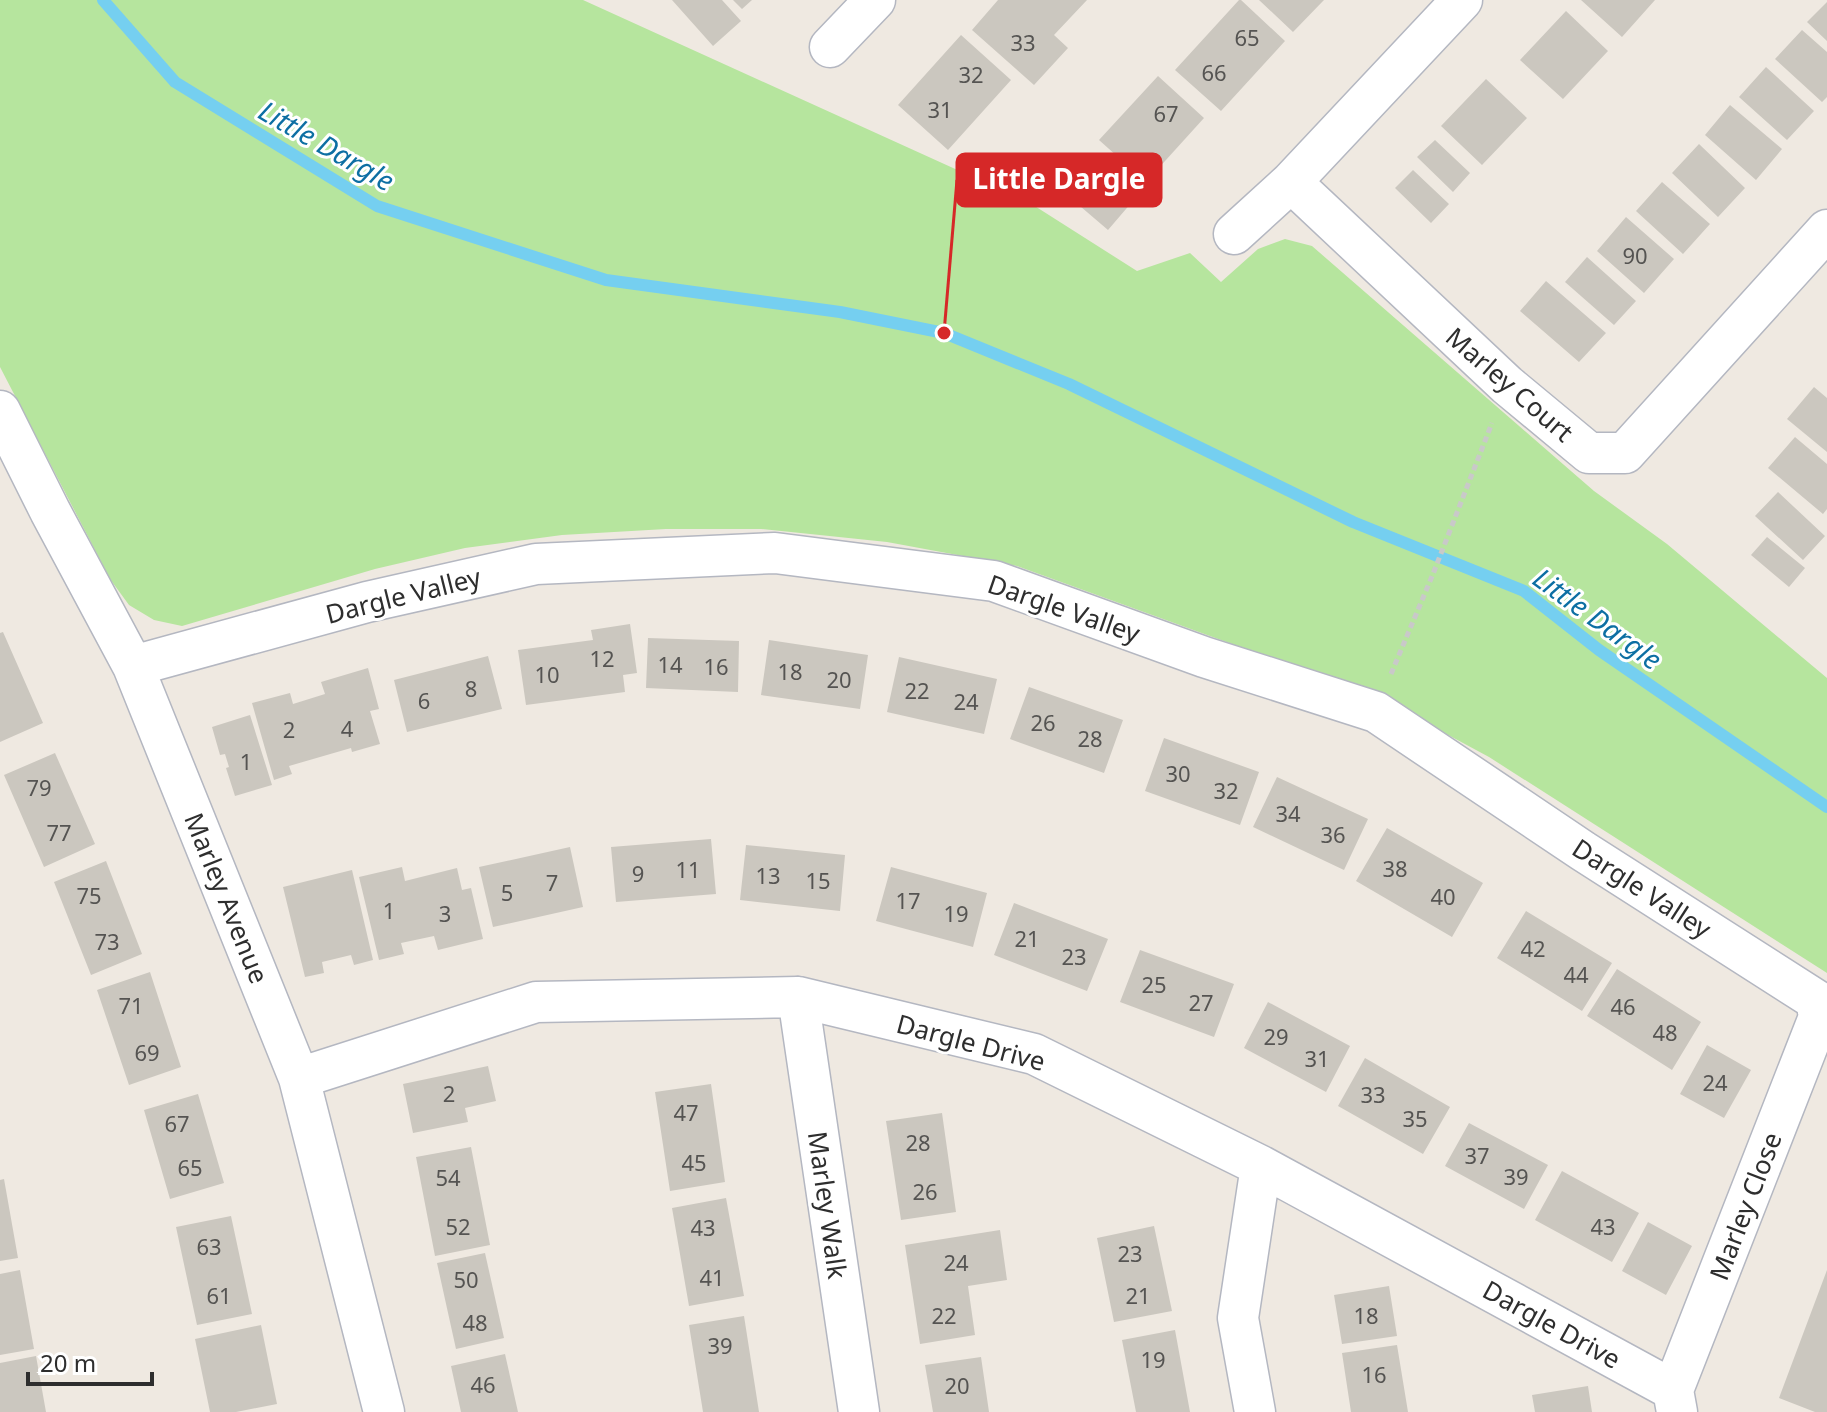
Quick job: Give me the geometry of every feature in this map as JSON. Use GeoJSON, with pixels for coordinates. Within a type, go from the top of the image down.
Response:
{"type":"FeatureCollection","features":[{"type":"Feature","properties":{"kind":"street"},"geometry":{"type":"LineString","coordinates":[[830,47],[875,0]]}},
{"type":"Feature","properties":{"kind":"street"},"geometry":{"type":"LineString","coordinates":[[1234,234],[1291,182],[1462,0]]}},
{"type":"Feature","properties":{"kind":"street","name":"Marley Court"},"geometry":{"type":"LineString","coordinates":[[1291,182],[1507,385],[1589,453],[1625,453],[1827,230]]}},
{"type":"Feature","properties":{"kind":"street","name":"Marley Avenue"},"geometry":{"type":"LineString","coordinates":[[0,411],[133,666],[299,1078],[384,1412]]}},
{"type":"Feature","properties":{"kind":"street","name":"Dargle Valley"},"geometry":{"type":"LineString","coordinates":[[133,666],[367,602],[536,564],[775,553],[994,581],[1204,657],[1376,712],[1583,851],[1816,1000]]}},
{"type":"Feature","properties":{"kind":"street","name":"Dargle Drive"},"geometry":{"type":"LineString","coordinates":[[299,1078],[536,1002],[798,997],[1034,1054],[1261,1166],[1675,1401]]}},
{"type":"Feature","properties":{"kind":"street","name":"Marley Walk"},"geometry":{"type":"LineString","coordinates":[[798,997],[859,1412]]}},
{"type":"Feature","properties":{"kind":"street","name":"Marley Close"},"geometry":{"type":"LineString","coordinates":[[1675,1401],[1819,1017],[1816,1000]]}},
{"type":"Feature","properties":{"kind":"street"},"geometry":{"type":"LineString","coordinates":[[1255,1412],[1238,1318],[1261,1166]]}},
{"type":"Feature","properties":{"kind":"path"},"geometry":{"type":"LineString","coordinates":[[1388,682],[1507,385]]}},
{"type":"Feature","properties":{"kind":"green space"},"geometry":{"type":"Polygon","coordinates":[[[0,0],[583,0],[1030,203],[1137,271],[1190,253],[1221,282],[1258,249],[1285,239],[1312,246],[1594,491],[1667,544],[1827,678],[1827,973],[1489,757],[1398,708],[1362,691],[1017,566],[887,542],[761,529],[666,529],[562,535],[465,548],[375,569],[182,626],[154,620],[129,605],[110,579],[0,367],[0,0]]]}},
{"type":"Feature","properties":{"kind":"building"},"geometry":{"type":"Polygon","coordinates":[[[672,0],[722,0],[741,21],[713,46],[672,0]]]}},
{"type":"Feature","properties":{"kind":"building"},"geometry":{"type":"Polygon","coordinates":[[[733,0],[752,0],[742,9],[733,0]]]}},
{"type":"Feature","properties":{"kind":"building"},"geometry":{"type":"Polygon","coordinates":[[[998,0],[1087,0],[1054,35],[1068,48],[1034,85],[972,30],[998,0]]]}},
{"type":"Feature","properties":{"kind":"building"},"geometry":{"type":"Polygon","coordinates":[[[1239,0],[1285,41],[1221,111],[1175,70],[1239,0]]]}},
{"type":"Feature","properties":{"kind":"building"},"geometry":{"type":"Polygon","coordinates":[[[1259,0],[1324,0],[1293,32],[1259,0]]]}},
{"type":"Feature","properties":{"kind":"building"},"geometry":{"type":"Polygon","coordinates":[[[1581,0],[1655,0],[1622,37],[1581,0]]]}},
{"type":"Feature","properties":{"kind":"building"},"geometry":{"type":"Polygon","coordinates":[[[1827,2],[1827,41],[1807,22],[1827,2]]]}},
{"type":"Feature","properties":{"kind":"building"},"geometry":{"type":"Polygon","coordinates":[[[1566,11],[1608,51],[1563,99],[1520,60],[1566,11]]]}},
{"type":"Feature","properties":{"kind":"building"},"geometry":{"type":"Polygon","coordinates":[[[1802,30],[1827,52],[1827,97],[1822,102],[1775,59],[1802,30]]]}},
{"type":"Feature","properties":{"kind":"building"},"geometry":{"type":"Polygon","coordinates":[[[961,35],[1011,80],[948,150],[898,105],[961,35]]]}},
{"type":"Feature","properties":{"kind":"building"},"geometry":{"type":"Polygon","coordinates":[[[1766,67],[1814,111],[1787,140],[1739,97],[1766,67]]]}},
{"type":"Feature","properties":{"kind":"building"},"geometry":{"type":"Polygon","coordinates":[[[1158,76],[1204,118],[1146,182],[1099,140],[1158,76]]]}},
{"type":"Feature","properties":{"kind":"building"},"geometry":{"type":"Polygon","coordinates":[[[1486,79],[1527,118],[1482,165],[1441,126],[1486,79]]]}},
{"type":"Feature","properties":{"kind":"building"},"geometry":{"type":"Polygon","coordinates":[[[1730,105],[1782,149],[1756,180],[1705,135],[1730,105]]]}},
{"type":"Feature","properties":{"kind":"building"},"geometry":{"type":"Polygon","coordinates":[[[1435,140],[1470,173],[1453,192],[1417,157],[1435,140]]]}},
{"type":"Feature","properties":{"kind":"building"},"geometry":{"type":"Polygon","coordinates":[[[1699,144],[1745,188],[1718,217],[1672,173],[1699,144]]]}},
{"type":"Feature","properties":{"kind":"building"},"geometry":{"type":"Polygon","coordinates":[[[1077,155],[1132,202],[1108,230],[1053,183],[1077,155]]]}},
{"type":"Feature","properties":{"kind":"building"},"geometry":{"type":"Polygon","coordinates":[[[1413,170],[1449,204],[1431,223],[1395,188],[1413,170]]]}},
{"type":"Feature","properties":{"kind":"building"},"geometry":{"type":"Polygon","coordinates":[[[1662,182],[1710,224],[1683,254],[1636,211],[1662,182]]]}},
{"type":"Feature","properties":{"kind":"building"},"geometry":{"type":"Polygon","coordinates":[[[1626,217],[1674,259],[1644,293],[1597,251],[1626,217]]]}},
{"type":"Feature","properties":{"kind":"building"},"geometry":{"type":"Polygon","coordinates":[[[1587,257],[1636,301],[1614,325],[1565,282],[1587,257]]]}},
{"type":"Feature","properties":{"kind":"building"},"geometry":{"type":"Polygon","coordinates":[[[1546,281],[1606,333],[1579,362],[1520,311],[1546,281]]]}},
{"type":"Feature","properties":{"kind":"building"},"geometry":{"type":"Polygon","coordinates":[[[1814,387],[1827,398],[1827,452],[1787,419],[1814,387]]]}},
{"type":"Feature","properties":{"kind":"building"},"geometry":{"type":"Polygon","coordinates":[[[1795,437],[1827,464],[1827,509],[1823,514],[1768,468],[1795,437]]]}},
{"type":"Feature","properties":{"kind":"building"},"geometry":{"type":"Polygon","coordinates":[[[1778,492],[1825,536],[1803,560],[1755,516],[1778,492]]]}},
{"type":"Feature","properties":{"kind":"building"},"geometry":{"type":"Polygon","coordinates":[[[1767,537],[1805,568],[1789,587],[1751,555],[1767,537]]]}},
{"type":"Feature","properties":{"kind":"building"},"geometry":{"type":"Polygon","coordinates":[[[630,624],[637,673],[623,675],[625,692],[526,705],[518,650],[593,640],[591,630],[630,624]]]}},
{"type":"Feature","properties":{"kind":"building"},"geometry":{"type":"Polygon","coordinates":[[[3,632],[43,723],[0,742],[0,633],[3,632]]]}},
{"type":"Feature","properties":{"kind":"building"},"geometry":{"type":"Polygon","coordinates":[[[648,638],[739,641],[738,692],[646,688],[648,638]]]}},
{"type":"Feature","properties":{"kind":"building"},"geometry":{"type":"Polygon","coordinates":[[[769,640],[868,655],[860,709],[761,695],[769,640]]]}},
{"type":"Feature","properties":{"kind":"building"},"geometry":{"type":"Polygon","coordinates":[[[488,656],[502,709],[407,732],[394,680],[488,656]]]}},
{"type":"Feature","properties":{"kind":"building"},"geometry":{"type":"Polygon","coordinates":[[[899,657],[997,679],[984,734],[887,712],[899,657]]]}},
{"type":"Feature","properties":{"kind":"building"},"geometry":{"type":"Polygon","coordinates":[[[368,668],[379,709],[370,711],[380,744],[352,752],[351,748],[289,766],[292,774],[274,780],[252,703],[290,693],[293,704],[325,694],[321,682],[368,668]]]}},
{"type":"Feature","properties":{"kind":"building"},"geometry":{"type":"Polygon","coordinates":[[[1029,687],[1123,720],[1104,773],[1010,739],[1029,687]]]}},
{"type":"Feature","properties":{"kind":"building"},"geometry":{"type":"Polygon","coordinates":[[[250,715],[272,785],[235,796],[225,754],[220,755],[212,727],[250,715]]]}},
{"type":"Feature","properties":{"kind":"building"},"geometry":{"type":"Polygon","coordinates":[[[1164,738],[1259,772],[1240,825],[1145,791],[1164,738]]]}},
{"type":"Feature","properties":{"kind":"building"},"geometry":{"type":"Polygon","coordinates":[[[55,753],[95,844],[44,867],[4,775],[55,753]]]}},
{"type":"Feature","properties":{"kind":"building"},"geometry":{"type":"Polygon","coordinates":[[[1277,777],[1368,819],[1344,870],[1253,827],[1277,777]]]}},
{"type":"Feature","properties":{"kind":"building"},"geometry":{"type":"Polygon","coordinates":[[[1387,828],[1483,883],[1452,937],[1356,881],[1387,828]]]}},
{"type":"Feature","properties":{"kind":"building"},"geometry":{"type":"Polygon","coordinates":[[[711,839],[716,894],[616,902],[611,847],[711,839]]]}},
{"type":"Feature","properties":{"kind":"building"},"geometry":{"type":"Polygon","coordinates":[[[746,845],[845,855],[840,911],[740,900],[746,845]]]}},
{"type":"Feature","properties":{"kind":"building"},"geometry":{"type":"Polygon","coordinates":[[[570,847],[583,907],[493,927],[479,867],[570,847]]]}},
{"type":"Feature","properties":{"kind":"building"},"geometry":{"type":"Polygon","coordinates":[[[106,861],[142,954],[91,975],[54,882],[106,861]]]}},
{"type":"Feature","properties":{"kind":"building"},"geometry":{"type":"Polygon","coordinates":[[[402,867],[405,881],[457,868],[462,890],[471,888],[483,939],[438,950],[434,936],[401,943],[404,954],[379,960],[359,877],[402,867]]]}},
{"type":"Feature","properties":{"kind":"building"},"geometry":{"type":"Polygon","coordinates":[[[891,867],[987,893],[973,947],[876,921],[891,867]]]}},
{"type":"Feature","properties":{"kind":"building"},"geometry":{"type":"Polygon","coordinates":[[[352,870],[373,960],[354,965],[351,955],[322,962],[324,973],[305,977],[283,887],[352,870]]]}},
{"type":"Feature","properties":{"kind":"building"},"geometry":{"type":"Polygon","coordinates":[[[1014,903],[1108,939],[1087,991],[994,955],[1014,903]]]}},
{"type":"Feature","properties":{"kind":"building"},"geometry":{"type":"Polygon","coordinates":[[[1526,911],[1612,963],[1582,1011],[1497,958],[1526,911]]]}},
{"type":"Feature","properties":{"kind":"building"},"geometry":{"type":"Polygon","coordinates":[[[1140,950],[1234,984],[1214,1037],[1120,1002],[1140,950]]]}},
{"type":"Feature","properties":{"kind":"building"},"geometry":{"type":"Polygon","coordinates":[[[1617,969],[1701,1022],[1672,1070],[1587,1016],[1617,969]]]}},
{"type":"Feature","properties":{"kind":"building"},"geometry":{"type":"Polygon","coordinates":[[[150,972],[181,1067],[129,1085],[97,990],[150,972]]]}},
{"type":"Feature","properties":{"kind":"building"},"geometry":{"type":"Polygon","coordinates":[[[1268,1002],[1350,1046],[1326,1092],[1244,1048],[1268,1002]]]}},
{"type":"Feature","properties":{"kind":"building"},"geometry":{"type":"Polygon","coordinates":[[[1707,1045],[1751,1070],[1724,1118],[1680,1094],[1707,1045]]]}},
{"type":"Feature","properties":{"kind":"building"},"geometry":{"type":"Polygon","coordinates":[[[1365,1058],[1450,1107],[1423,1154],[1338,1106],[1365,1058]]]}},
{"type":"Feature","properties":{"kind":"building"},"geometry":{"type":"Polygon","coordinates":[[[488,1066],[496,1101],[465,1108],[468,1122],[413,1133],[403,1084],[488,1066]]]}},
{"type":"Feature","properties":{"kind":"building"},"geometry":{"type":"Polygon","coordinates":[[[711,1084],[725,1182],[670,1191],[655,1092],[711,1084]]]}},
{"type":"Feature","properties":{"kind":"building"},"geometry":{"type":"Polygon","coordinates":[[[198,1094],[224,1183],[170,1199],[144,1110],[198,1094]]]}},
{"type":"Feature","properties":{"kind":"building"},"geometry":{"type":"Polygon","coordinates":[[[942,1113],[956,1212],[901,1220],[886,1121],[942,1113]]]}},
{"type":"Feature","properties":{"kind":"building"},"geometry":{"type":"Polygon","coordinates":[[[1469,1123],[1548,1165],[1524,1209],[1445,1166],[1469,1123]]]}},
{"type":"Feature","properties":{"kind":"building"},"geometry":{"type":"Polygon","coordinates":[[[471,1147],[490,1245],[435,1256],[416,1157],[471,1147]]]}},
{"type":"Feature","properties":{"kind":"building"},"geometry":{"type":"Polygon","coordinates":[[[1562,1171],[1639,1213],[1612,1262],[1535,1220],[1562,1171]]]}},
{"type":"Feature","properties":{"kind":"building"},"geometry":{"type":"Polygon","coordinates":[[[4,1179],[18,1258],[0,1261],[0,1180],[4,1179]]]}},
{"type":"Feature","properties":{"kind":"building"},"geometry":{"type":"Polygon","coordinates":[[[726,1198],[744,1296],[689,1306],[672,1208],[726,1198]]]}},
{"type":"Feature","properties":{"kind":"building"},"geometry":{"type":"Polygon","coordinates":[[[231,1216],[252,1314],[197,1325],[176,1227],[231,1216]]]}},
{"type":"Feature","properties":{"kind":"building"},"geometry":{"type":"Polygon","coordinates":[[[1648,1222],[1692,1246],[1666,1295],[1622,1271],[1648,1222]]]}},
{"type":"Feature","properties":{"kind":"building"},"geometry":{"type":"Polygon","coordinates":[[[1154,1226],[1172,1311],[1114,1322],[1097,1238],[1154,1226]]]}},
{"type":"Feature","properties":{"kind":"building"},"geometry":{"type":"Polygon","coordinates":[[[1000,1230],[1007,1280],[968,1286],[975,1335],[920,1344],[905,1245],[1000,1230]]]}},
{"type":"Feature","properties":{"kind":"building"},"geometry":{"type":"Polygon","coordinates":[[[485,1253],[504,1338],[456,1349],[437,1263],[485,1253]]]}},
{"type":"Feature","properties":{"kind":"building"},"geometry":{"type":"Polygon","coordinates":[[[20,1270],[34,1349],[0,1355],[0,1274],[20,1270]]]}},
{"type":"Feature","properties":{"kind":"building"},"geometry":{"type":"Polygon","coordinates":[[[1827,1270],[1827,1412],[1815,1412],[1779,1398],[1827,1270]]]}},
{"type":"Feature","properties":{"kind":"building"},"geometry":{"type":"Polygon","coordinates":[[[1389,1286],[1397,1336],[1342,1344],[1334,1295],[1389,1286]]]}},
{"type":"Feature","properties":{"kind":"building"},"geometry":{"type":"Polygon","coordinates":[[[744,1316],[759,1412],[703,1412],[689,1325],[744,1316]]]}},
{"type":"Feature","properties":{"kind":"building"},"geometry":{"type":"Polygon","coordinates":[[[261,1325],[277,1404],[236,1412],[210,1412],[195,1339],[261,1325]]]}},
{"type":"Feature","properties":{"kind":"building"},"geometry":{"type":"Polygon","coordinates":[[[1175,1330],[1190,1412],[1136,1412],[1122,1340],[1175,1330]]]}},
{"type":"Feature","properties":{"kind":"building"},"geometry":{"type":"Polygon","coordinates":[[[1397,1345],[1408,1412],[1351,1412],[1342,1353],[1397,1345]]]}},
{"type":"Feature","properties":{"kind":"building"},"geometry":{"type":"Polygon","coordinates":[[[505,1354],[518,1412],[461,1412],[451,1366],[505,1354]]]}},
{"type":"Feature","properties":{"kind":"building"},"geometry":{"type":"Polygon","coordinates":[[[36,1356],[46,1412],[0,1412],[0,1363],[36,1356]]]}},
{"type":"Feature","properties":{"kind":"building"},"geometry":{"type":"Polygon","coordinates":[[[981,1357],[989,1412],[933,1412],[925,1365],[981,1357]]]}},
{"type":"Feature","properties":{"kind":"building"},"geometry":{"type":"Polygon","coordinates":[[[1588,1386],[1592,1412],[1535,1412],[1532,1395],[1588,1386]]]}},
{"type":"Feature","properties":{"kind":"waterway","name":"Little Dargle"},"geometry":{"type":"LineString","coordinates":[[103,0],[175,82],[377,206],[606,280],[840,312],[944,333],[1069,384],[1353,522],[1524,591],[1599,650],[1827,807]]}},
{"type":"Feature","properties":{"kind":"place","name":"Little Dargle"},"geometry":{"type":"Point","coordinates":[944,333]}}]}
